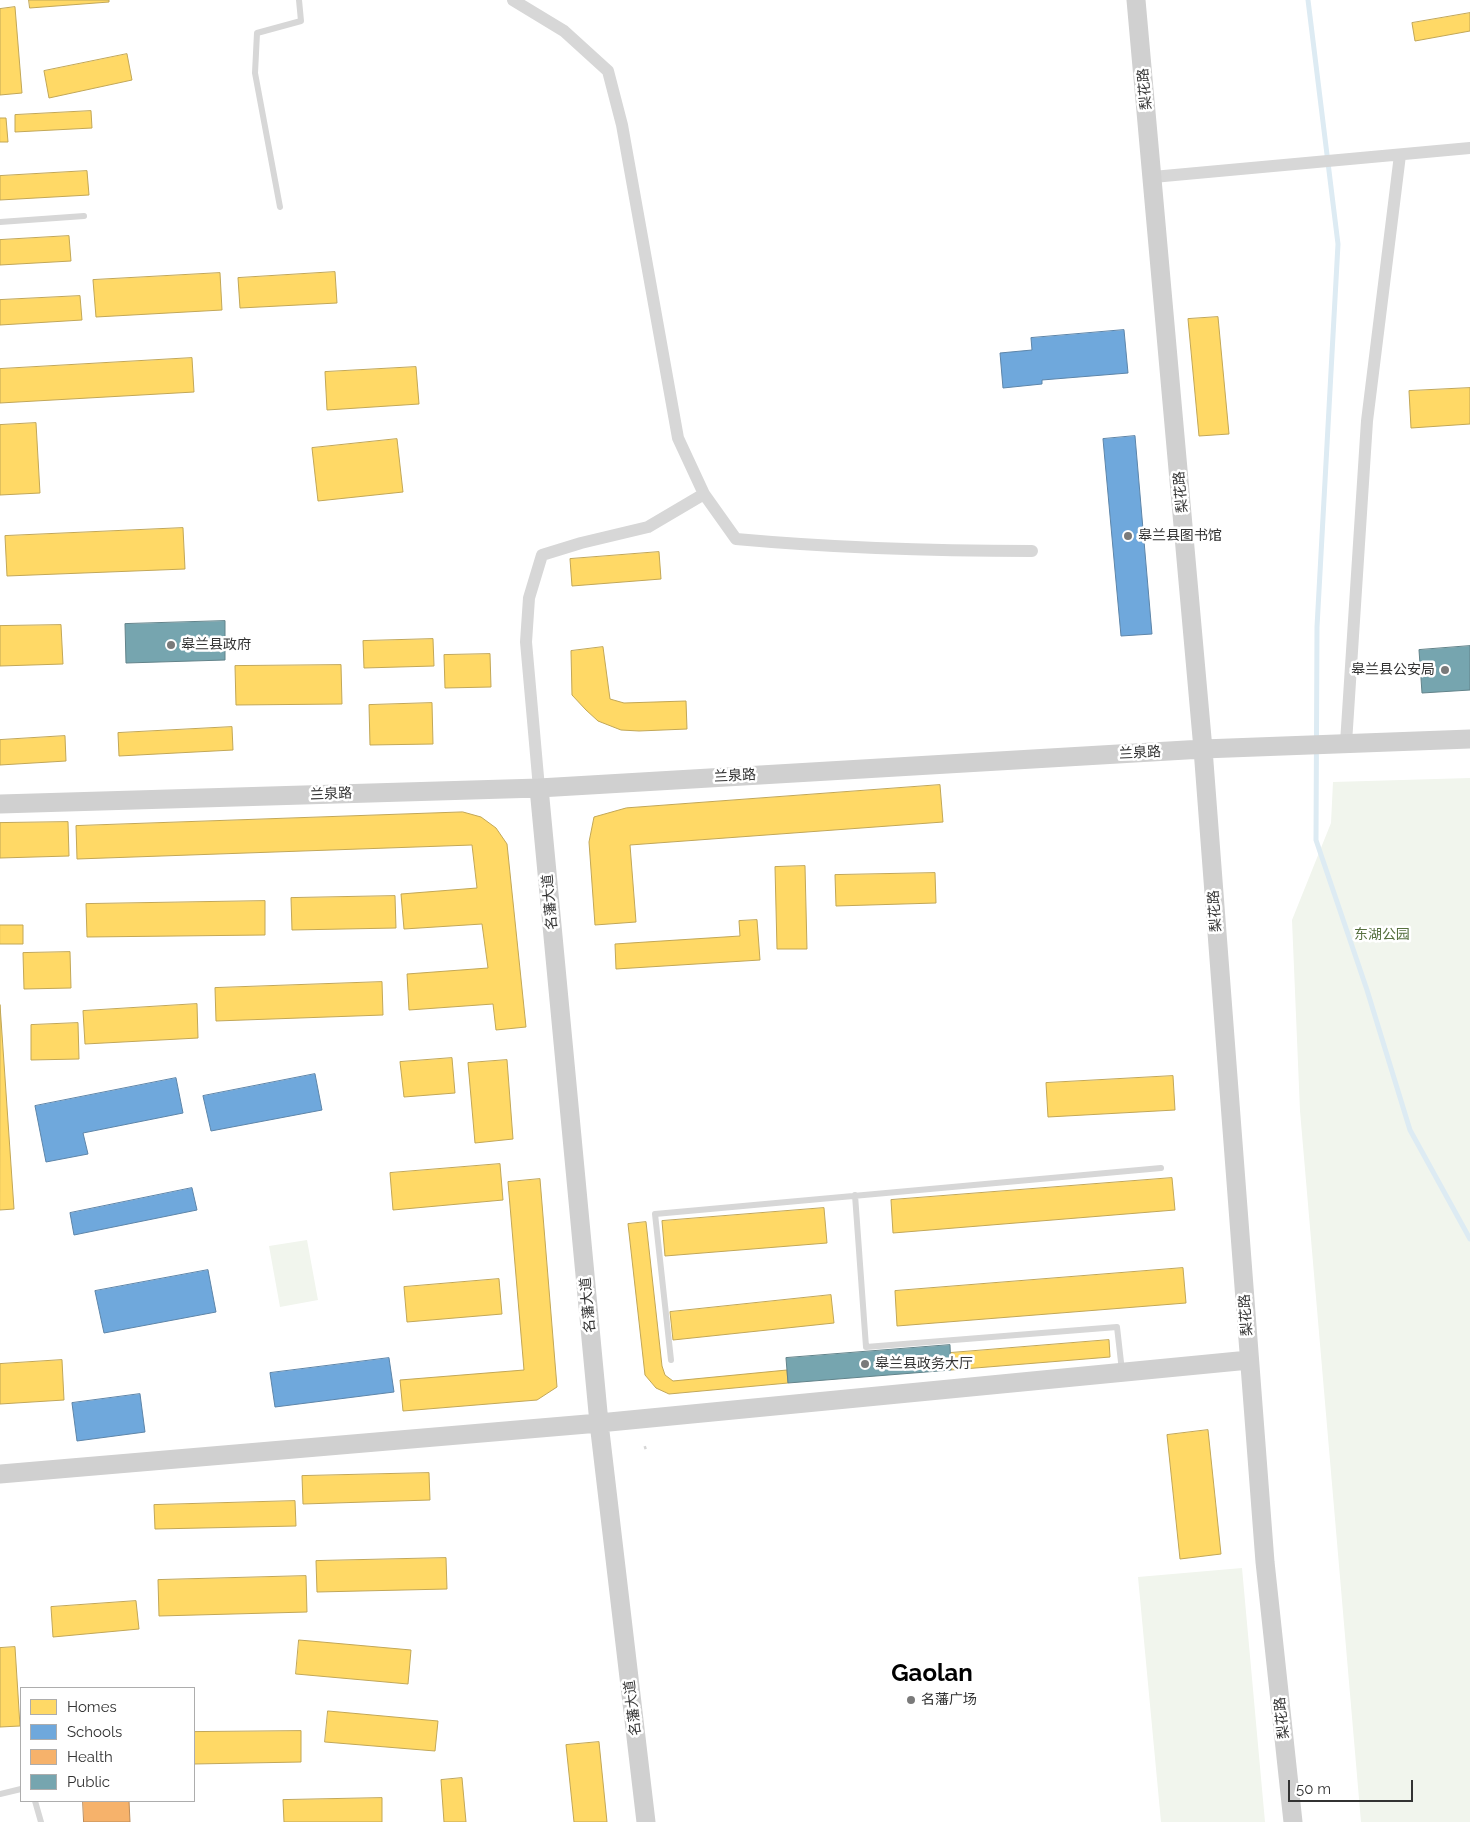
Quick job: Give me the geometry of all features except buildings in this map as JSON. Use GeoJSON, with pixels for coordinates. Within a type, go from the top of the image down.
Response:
{"type":"FeatureCollection","features":[{"type":"Feature","properties":{"kind":"main road","name":"梨花路"},"geometry":{"type":"LineString","coordinates":[[1136,0],[1203,749],[1265,1562],[1293,1822]]}},
{"type":"Feature","properties":{"kind":"main road","name":"兰泉路"},"geometry":{"type":"LineString","coordinates":[[0,804],[539,788],[1203,749],[1470,738]]}},
{"type":"Feature","properties":{"kind":"main road","name":"名藩大道"},"geometry":{"type":"LineString","coordinates":[[539,788],[599,1423],[646,1822]]}},
{"type":"Feature","properties":{"kind":"main road"},"geometry":{"type":"LineString","coordinates":[[0,1474],[599,1423],[1249,1360]]}},
{"type":"Feature","properties":{"kind":"street"},"geometry":{"type":"LineString","coordinates":[[513,0],[564,30],[608,71],[622,125],[678,438],[704,494],[736,540],[815,547],[944,551],[1032,551]]}},
{"type":"Feature","properties":{"kind":"street"},"geometry":{"type":"LineString","coordinates":[[1153,177],[1470,148]]}},
{"type":"Feature","properties":{"kind":"street"},"geometry":{"type":"LineString","coordinates":[[1339,744],[1367,421],[1400,154]]}},
{"type":"Feature","properties":{"kind":"street"},"geometry":{"type":"LineString","coordinates":[[539,788],[526,642],[530,598],[542,555],[581,543],[648,527],[704,494]]}},
{"type":"Feature","properties":{"kind":"lane"},"geometry":{"type":"LineString","coordinates":[[280,207],[255,73],[257,32],[302,21],[299,0]]}},
{"type":"Feature","properties":{"kind":"lane"},"geometry":{"type":"LineString","coordinates":[[0,222],[84,216]]}},
{"type":"Feature","properties":{"kind":"lane"},"geometry":{"type":"LineString","coordinates":[[671,1360],[655,1214],[1160,1168]]}},
{"type":"Feature","properties":{"kind":"lane"},"geometry":{"type":"LineString","coordinates":[[856,1195],[866,1347],[1117,1327],[1122,1372]]}},
{"type":"Feature","properties":{"kind":"lane"},"geometry":{"type":"LineString","coordinates":[[0,1794],[20,1789]]}},
{"type":"Feature","properties":{"kind":"lane"},"geometry":{"type":"LineString","coordinates":[[35,1802],[41,1822]]}},
{"type":"Feature","properties":{"kind":"green space","name":"东湖公园"},"geometry":{"type":"Polygon","coordinates":[[[1470,778],[1470,1822],[1361,1822],[1300,1111],[1292,920],[1331,823],[1333,782],[1470,778]]]}},
{"type":"Feature","properties":{"kind":"green space"},"geometry":{"type":"Polygon","coordinates":[[[307,1240],[318,1300],[280,1307],[269,1246],[307,1240]]]}},
{"type":"Feature","properties":{"kind":"green space"},"geometry":{"type":"Polygon","coordinates":[[[1242,1568],[1265,1822],[1161,1822],[1138,1577],[1242,1568]]]}},
{"type":"Feature","properties":{"kind":"waterway"},"geometry":{"type":"LineString","coordinates":[[1308,0],[1338,244],[1317,627],[1316,840],[1367,990],[1410,1130],[1470,1239]]}},
{"type":"Feature","properties":{"kind":"place","name":"皋兰县图书馆"},"geometry":{"type":"Point","coordinates":[1128,536]}},
{"type":"Feature","properties":{"kind":"place","name":"皋兰县政府"},"geometry":{"type":"Point","coordinates":[171,645]}},
{"type":"Feature","properties":{"kind":"place","name":"皋兰县公安局"},"geometry":{"type":"Point","coordinates":[1445,670]}},
{"type":"Feature","properties":{"kind":"place","name":"皋兰县政务大厅"},"geometry":{"type":"Point","coordinates":[865,1364]}},
{"type":"Feature","properties":{"kind":"place","name":"名藩广场"},"geometry":{"type":"Point","coordinates":[911,1700]}},
{"type":"Feature","properties":{"kind":"district","name":"Gaolan"},"geometry":{"type":"Point","coordinates":[932,1674]}}]}
